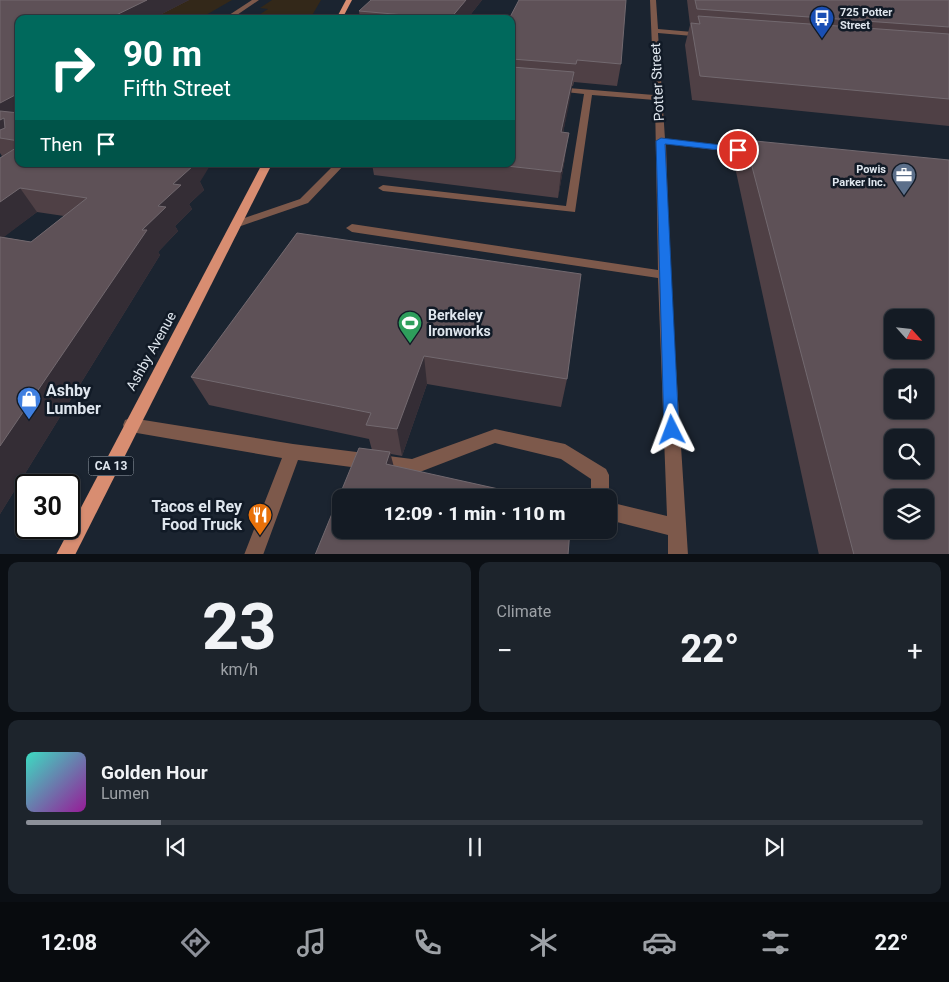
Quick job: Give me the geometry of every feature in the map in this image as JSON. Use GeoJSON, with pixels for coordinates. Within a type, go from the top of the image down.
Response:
{"type":"FeatureCollection","features":[{"type":"Feature","properties":{"kind":"main road"},"geometry":{"type":"LineString","coordinates":[[341,15],[349,0]]}},
{"type":"Feature","properties":{"kind":"main road","name":"Ashby Avenue"},"geometry":{"type":"LineString","coordinates":[[65,554],[131,425],[190,318],[266,167]]}},
{"type":"Feature","properties":{"kind":"street"},"geometry":{"type":"LineString","coordinates":[[232,15],[256,0]]}},
{"type":"Feature","properties":{"kind":"street","name":"Potter Street"},"geometry":{"type":"LineString","coordinates":[[652,0],[661,141],[664,275],[678,554]]}},
{"type":"Feature","properties":{"kind":"street"},"geometry":{"type":"LineString","coordinates":[[654,31],[711,35]]}},
{"type":"Feature","properties":{"kind":"street"},"geometry":{"type":"LineString","coordinates":[[550,88],[658,98]]}},
{"type":"Feature","properties":{"kind":"street"},"geometry":{"type":"LineString","coordinates":[[383,188],[572,210],[588,92]]}},
{"type":"Feature","properties":{"kind":"street"},"geometry":{"type":"LineString","coordinates":[[661,141],[766,153]]}},
{"type":"Feature","properties":{"kind":"street"},"geometry":{"type":"LineString","coordinates":[[237,224],[304,202],[337,167]]}},
{"type":"Feature","properties":{"kind":"street"},"geometry":{"type":"LineString","coordinates":[[352,228],[664,275]]}},
{"type":"Feature","properties":{"kind":"street"},"geometry":{"type":"LineString","coordinates":[[131,425],[293,452],[412,467],[494,436],[565,452],[600,475],[600,489]]}},
{"type":"Feature","properties":{"kind":"street"},"geometry":{"type":"LineString","coordinates":[[253,554],[293,452]]}},
{"type":"Feature","properties":{"kind":"street"},"geometry":{"type":"LineString","coordinates":[[617,513],[676,528]]}},
{"type":"Feature","properties":{"kind":"shaded area"},"geometry":{"type":"Polygon","coordinates":[[[50,0],[232,0],[206,15],[26,15],[50,0]]]}},
{"type":"Feature","properties":{"kind":"shaded area"},"geometry":{"type":"Polygon","coordinates":[[[272,0],[321,0],[312,15],[259,15],[268,9],[260,8],[272,0]]]}},
{"type":"Feature","properties":{"kind":"building"},"geometry":{"type":"Polygon","coordinates":[[[0,0],[147,0],[116,15],[15,15],[15,95],[0,103],[0,0]]]}},
{"type":"Feature","properties":{"kind":"building"},"geometry":{"type":"Polygon","coordinates":[[[371,0],[466,0],[453,15],[404,15],[359,11],[371,0]]]}},
{"type":"Feature","properties":{"kind":"building"},"geometry":{"type":"Polygon","coordinates":[[[519,0],[626,0],[621,64],[577,60],[576,64],[515,59],[515,15],[511,15],[519,0]]]}},
{"type":"Feature","properties":{"kind":"building"},"geometry":{"type":"Polygon","coordinates":[[[695,0],[949,0],[949,27],[697,9],[695,0]]]}},
{"type":"Feature","properties":{"kind":"building"},"geometry":{"type":"Polygon","coordinates":[[[698,16],[949,34],[949,99],[700,76],[691,23],[700,24],[698,16]]]}},
{"type":"Feature","properties":{"kind":"building"},"geometry":{"type":"Polygon","coordinates":[[[515,67],[574,72],[561,132],[569,133],[561,172],[515,167],[515,67]]]}},
{"type":"Feature","properties":{"kind":"building"},"geometry":{"type":"Polygon","coordinates":[[[0,111],[15,113],[15,140],[0,138],[0,130],[5,128],[4,118],[0,120],[0,111]]]}},
{"type":"Feature","properties":{"kind":"building"},"geometry":{"type":"Polygon","coordinates":[[[745,140],[949,160],[949,554],[854,554],[745,140]]]}},
{"type":"Feature","properties":{"kind":"building"},"geometry":{"type":"Polygon","coordinates":[[[15,149],[15,167],[192,167],[173,184],[181,185],[158,206],[166,207],[142,230],[147,230],[0,446],[0,237],[31,242],[87,198],[20,188],[0,202],[0,158],[15,149]]]}},
{"type":"Feature","properties":{"kind":"building","name":"Berkeley Ironworks"},"geometry":{"type":"Polygon","coordinates":[[[297,233],[581,274],[567,379],[424,356],[397,429],[366,425],[371,413],[191,377],[297,233]]]}},
{"type":"Feature","properties":{"kind":"building"},"geometry":{"type":"Polygon","coordinates":[[[359,448],[390,452],[386,464],[498,489],[342,489],[359,448]]]}},
{"type":"Feature","properties":{"kind":"building"},"geometry":{"type":"Polygon","coordinates":[[[332,514],[332,539],[569,539],[568,554],[315,554],[332,514]]]}},
{"type":"Feature","properties":{"kind":"place","name":"725 Potter Street"},"geometry":{"type":"Point","coordinates":[822,39]}},
{"type":"Feature","properties":{"kind":"place","name":"Powis Parker Inc."},"geometry":{"type":"Point","coordinates":[904,196]}},
{"type":"Feature","properties":{"kind":"place","name":"Berkeley Ironworks"},"geometry":{"type":"Point","coordinates":[410,344]}},
{"type":"Feature","properties":{"kind":"place","name":"Ashby Lumber"},"geometry":{"type":"Point","coordinates":[29,420]}},
{"type":"Feature","properties":{"kind":"place","name":"Tacos el Rey Food Truck"},"geometry":{"type":"Point","coordinates":[260,536]}},
{"type":"Feature","properties":{"kind":"route"},"geometry":{"type":"LineString","coordinates":[[672,430],[664,275],[661,141],[738,150]]}}]}
